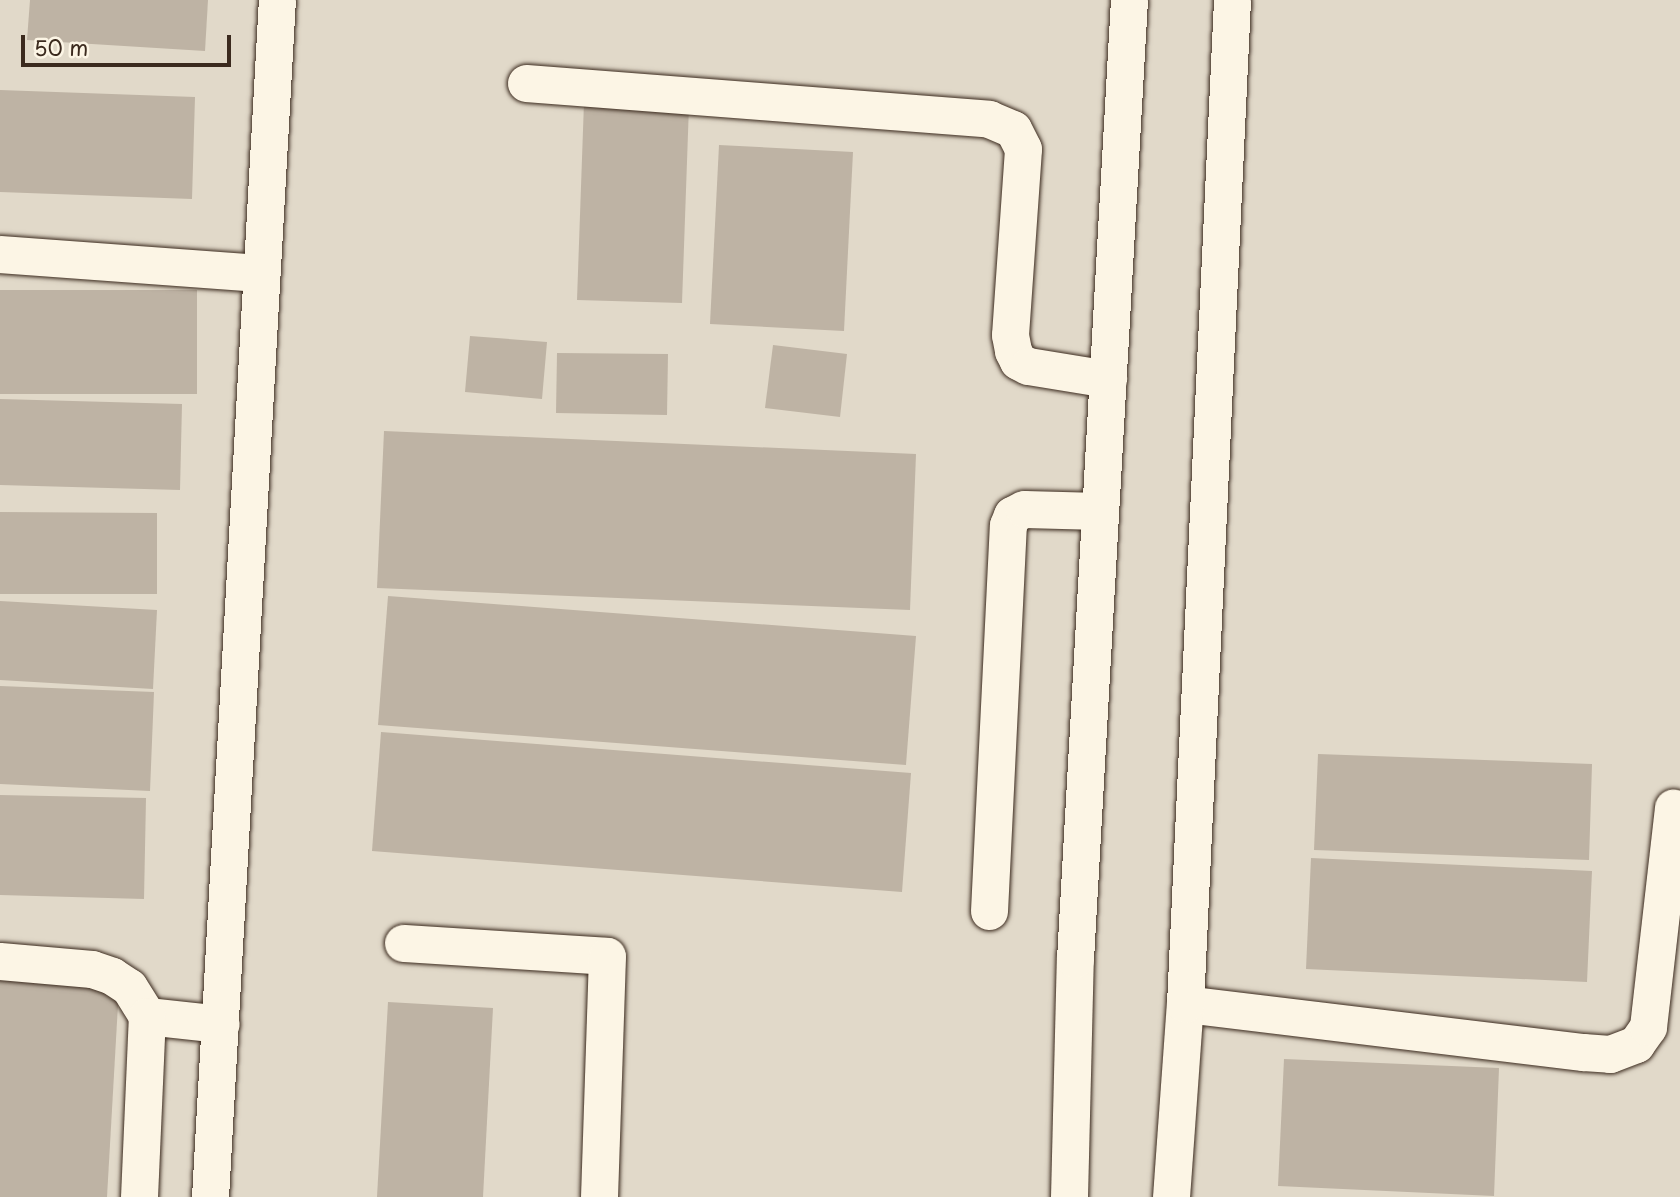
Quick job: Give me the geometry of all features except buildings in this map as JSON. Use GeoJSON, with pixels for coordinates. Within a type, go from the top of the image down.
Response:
{"type":"FeatureCollection","features":[{"type":"Feature","properties":{"kind":"lane"},"geometry":{"type":"LineString","coordinates":[[210,1197],[277,0]]}},
{"type":"Feature","properties":{"kind":"lane"},"geometry":{"type":"LineString","coordinates":[[1069,1197],[1075,959],[1129,0]]}},
{"type":"Feature","properties":{"kind":"lane"},"geometry":{"type":"LineString","coordinates":[[1171,1197],[1185,1004],[1232,0]]}},
{"type":"Feature","properties":{"kind":"lane"},"geometry":{"type":"LineString","coordinates":[[526,83],[989,118],[1013,129],[1023,149],[1010,335],[1013,351],[1018,361],[1028,366],[1108,379]]}},
{"type":"Feature","properties":{"kind":"lane"},"geometry":{"type":"LineString","coordinates":[[0,254],[261,273]]}},
{"type":"Feature","properties":{"kind":"lane"},"geometry":{"type":"LineString","coordinates":[[989,911],[1008,524],[1012,515],[1024,509],[1100,511]]}},
{"type":"Feature","properties":{"kind":"lane"},"geometry":{"type":"LineString","coordinates":[[1185,1004],[1583,1052],[1611,1054],[1636,1044],[1648,1027],[1673,807]]}},
{"type":"Feature","properties":{"kind":"lane"},"geometry":{"type":"LineString","coordinates":[[403,943],[607,956],[599,1197]]}},
{"type":"Feature","properties":{"kind":"lane"},"geometry":{"type":"LineString","coordinates":[[0,961],[64,965],[112,976],[129,987],[147,1016],[139,1197]]}},
{"type":"Feature","properties":{"kind":"lane"},"geometry":{"type":"LineString","coordinates":[[147,1016],[221,1024]]}},
{"type":"Feature","properties":{"kind":"shaded area"},"geometry":{"type":"Polygon","coordinates":[[[0,0],[1680,0],[1680,1197],[0,1197],[0,0]]]}}]}
